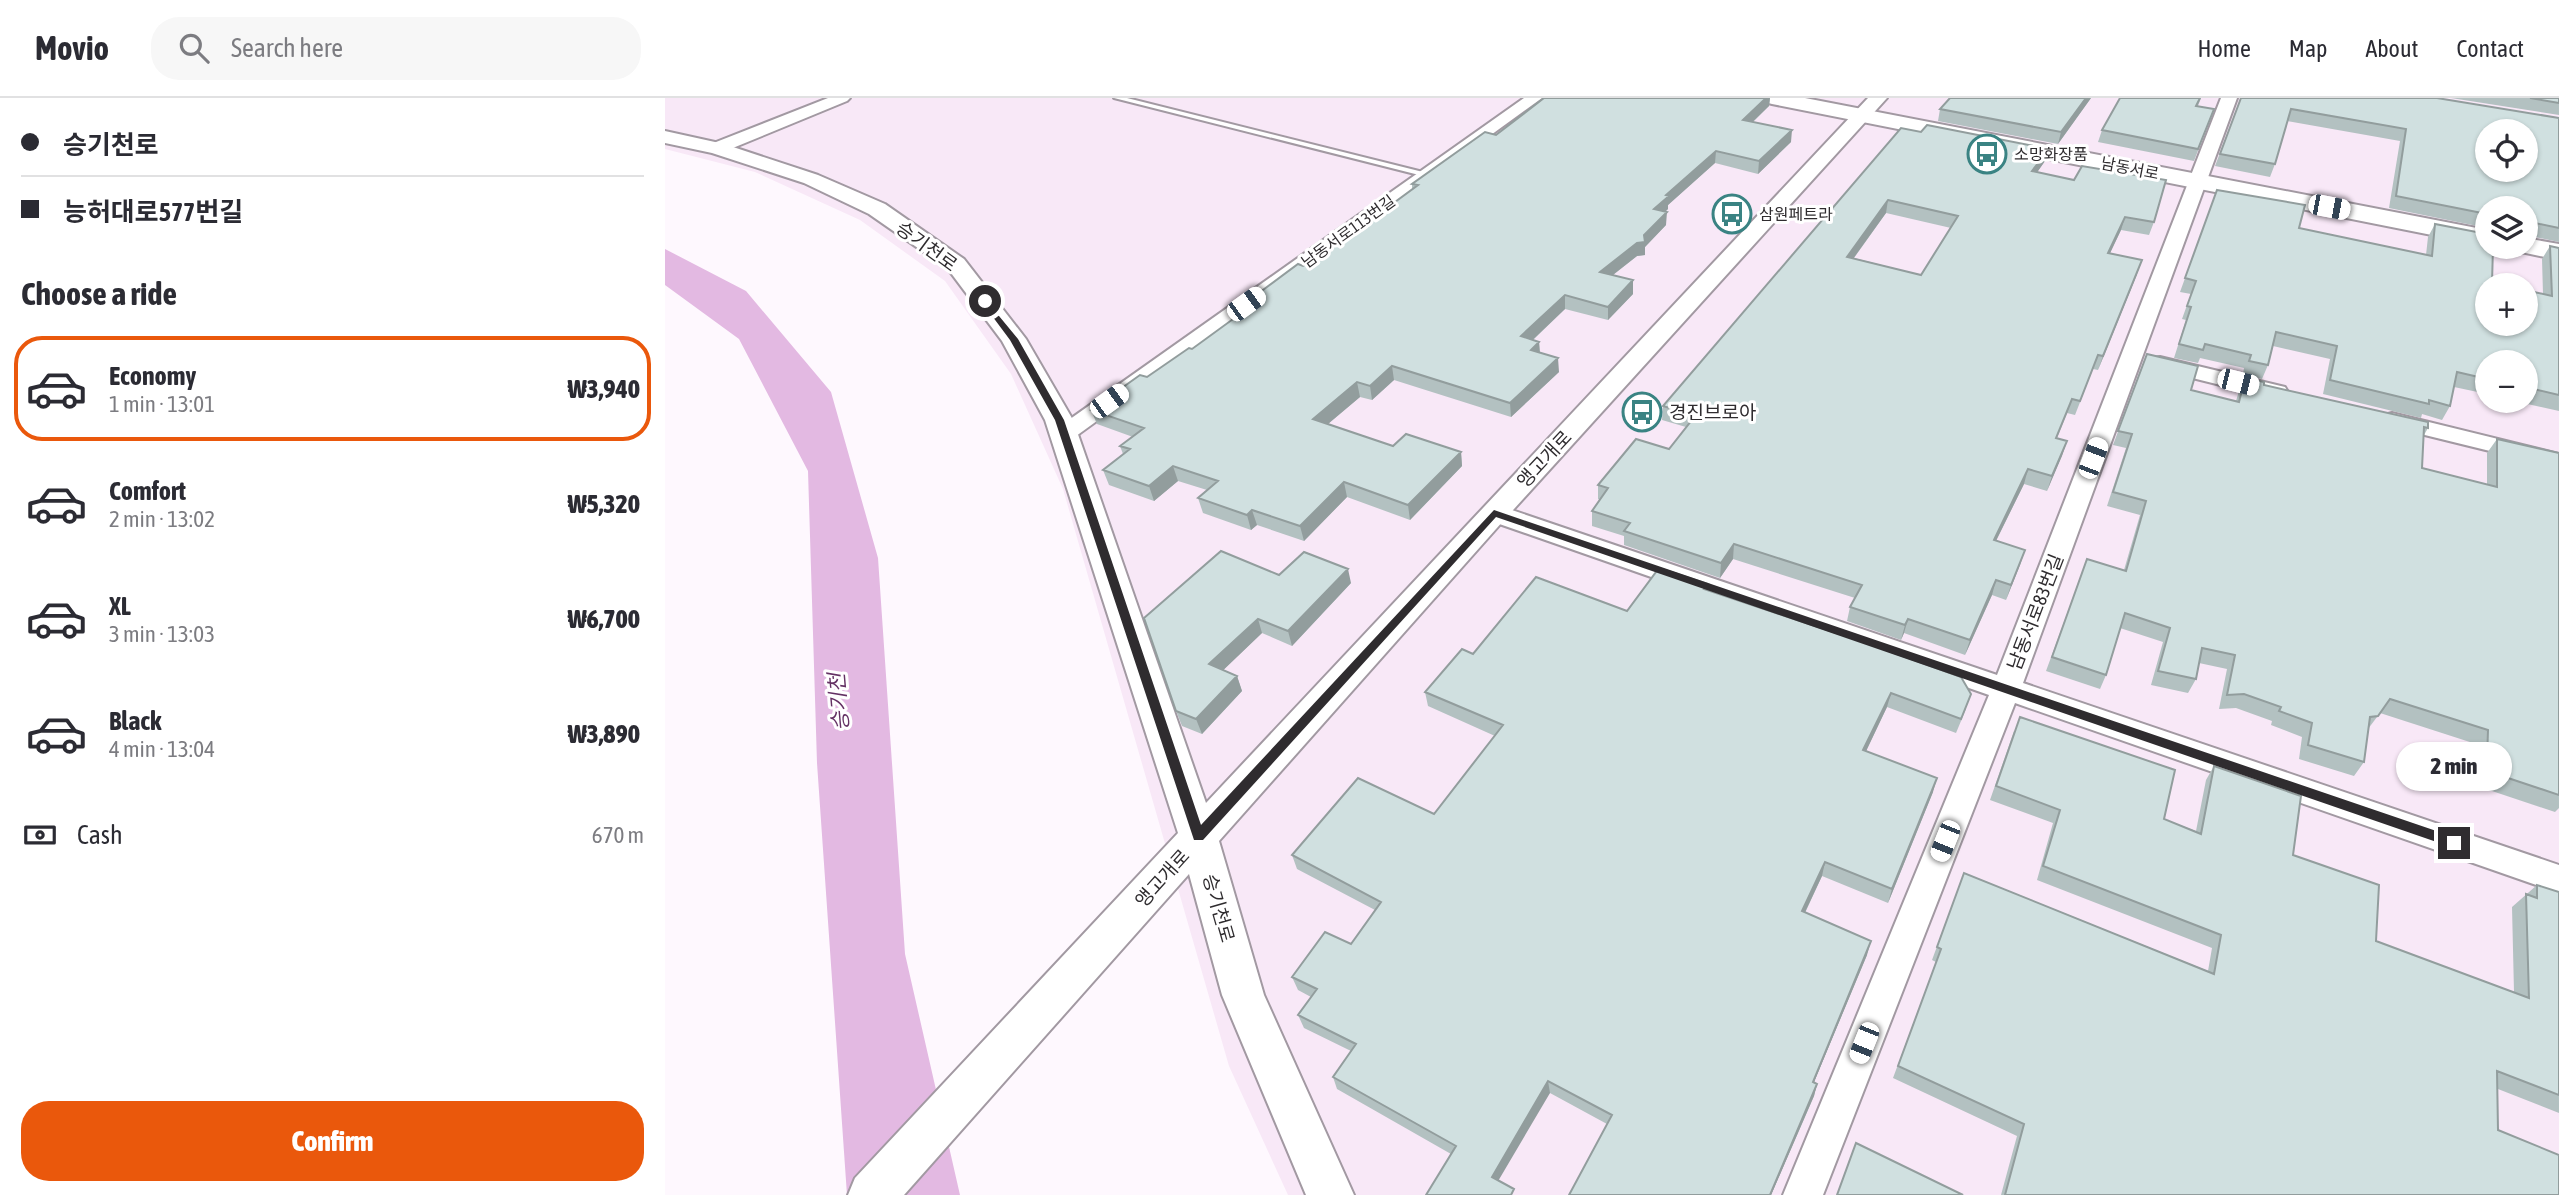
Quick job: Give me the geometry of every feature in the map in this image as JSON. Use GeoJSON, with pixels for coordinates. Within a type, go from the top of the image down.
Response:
{"type":"FeatureCollection","features":[{"type":"Feature","properties":{"kind":"main road","name":"남동서로"},"geometry":{"type":"LineString","coordinates":[[1772,98],[1870,107],[2197,181],[2475,236]]}},
{"type":"Feature","properties":{"kind":"main road"},"geometry":{"type":"LineString","coordinates":[[2538,249],[2559,253]]}},
{"type":"Feature","properties":{"kind":"street"},"geometry":{"type":"LineString","coordinates":[[717,148],[842,98]]}},
{"type":"Feature","properties":{"kind":"street","name":"남동서로113번길"},"geometry":{"type":"LineString","coordinates":[[1064,434],[1534,98]]}},
{"type":"Feature","properties":{"kind":"street","name":"남동서로83번길"},"geometry":{"type":"LineString","coordinates":[[1803,1195],[2006,689],[2229,98]]}},
{"type":"Feature","properties":{"kind":"street","name":"앵고개로"},"geometry":{"type":"LineString","coordinates":[[872,1195],[1494,513],[1870,107]]}},
{"type":"Feature","properties":{"kind":"street","name":"승기천로"},"geometry":{"type":"LineString","coordinates":[[665,137],[717,148],[811,179],[877,209],[956,264],[1014,339],[1059,420],[1198,836],[1243,995],[1330,1195]]}},
{"type":"Feature","properties":{"kind":"street"},"geometry":{"type":"LineString","coordinates":[[2131,356],[2305,399]]}},
{"type":"Feature","properties":{"kind":"street"},"geometry":{"type":"LineString","coordinates":[[2372,415],[2559,460]]}},
{"type":"Feature","properties":{"kind":"street"},"geometry":{"type":"LineString","coordinates":[[1494,513],[2559,879]]}},
{"type":"Feature","properties":{"kind":"lane","name":"남동서로113번길"},"geometry":{"type":"LineString","coordinates":[[1118,98],[1427,174]]}},
{"type":"Feature","properties":{"kind":"shaded area"},"geometry":{"type":"Polygon","coordinates":[[[665,98],[2559,98],[2559,1195],[1288,1195],[1229,1066],[1063,489],[1011,374],[945,281],[860,220],[755,172],[665,149],[665,98]]]}},
{"type":"Feature","properties":{"kind":"water","name":"승기천"},"geometry":{"type":"Polygon","coordinates":[[[665,249],[746,291],[831,392],[878,558],[905,954],[960,1195],[847,1195],[817,763],[808,471],[739,339],[665,285],[665,249]]]}},
{"type":"Feature","properties":{"kind":"building"},"geometry":{"type":"Polygon","coordinates":[[[1544,98],[1766,98],[1743,120],[1792,130],[1759,161],[1716,151],[1666,195],[1669,196],[1654,209],[1667,212],[1644,235],[1645,242],[1637,243],[1600,272],[1633,280],[1608,307],[1565,295],[1521,336],[1539,342],[1531,350],[1558,358],[1510,403],[1392,366],[1370,386],[1357,382],[1313,419],[1393,446],[1406,434],[1461,452],[1408,505],[1344,482],[1300,526],[1252,510],[1247,515],[1198,498],[1218,481],[1173,466],[1149,486],[1103,470],[1130,449],[1120,446],[1144,428],[1091,410],[1140,375],[1147,377],[1189,348],[1192,349],[1251,306],[1244,304],[1298,264],[1303,266],[1361,227],[1418,185],[1412,184],[1485,132],[1496,135],[1544,98]]]}},
{"type":"Feature","properties":{"kind":"building"},"geometry":{"type":"Polygon","coordinates":[[[1950,98],[2086,98],[2061,132],[1940,109],[1950,98]]]}},
{"type":"Feature","properties":{"kind":"building"},"geometry":{"type":"Polygon","coordinates":[[[2120,98],[2200,98],[2196,106],[2214,109],[2198,149],[2102,130],[2120,98]]]}},
{"type":"Feature","properties":{"kind":"building"},"geometry":{"type":"Polygon","coordinates":[[[2241,98],[2437,98],[2559,118],[2559,228],[2538,224],[2538,196],[2475,196],[2475,212],[2396,196],[2406,129],[2291,109],[2275,164],[2220,154],[2241,98]]]}},
{"type":"Feature","properties":{"kind":"building"},"geometry":{"type":"Polygon","coordinates":[[[2530,98],[2559,98],[2559,103],[2530,98]]]}},
{"type":"Feature","properties":{"kind":"building"},"geometry":{"type":"Polygon","coordinates":[[[1927,125],[2049,149],[2032,171],[2074,180],[2082,166],[2166,180],[2154,222],[2125,217],[2108,253],[2142,260],[2103,356],[2098,355],[2080,401],[2072,399],[2056,438],[2067,441],[2052,476],[2028,469],[1994,540],[2025,550],[2011,585],[1996,580],[1970,640],[1908,619],[1905,625],[1850,607],[1862,585],[1734,544],[1721,563],[1624,531],[1630,523],[1592,511],[1608,488],[1598,485],[1636,439],[1669,449],[1695,416],[1663,406],[1901,128],[1921,132],[1927,125]],[[1888,200],[1847,257],[1921,275],[1958,216],[1888,200]]]}},
{"type":"Feature","properties":{"kind":"building"},"geometry":{"type":"Polygon","coordinates":[[[2217,190],[2305,205],[2299,228],[2432,256],[2435,224],[2475,232],[2475,259],[2493,259],[2492,273],[2475,273],[2475,336],[2538,336],[2538,293],[2552,296],[2550,246],[2559,248],[2559,395],[2538,390],[2538,350],[2475,350],[2475,376],[2457,372],[2450,406],[2429,400],[2429,404],[2330,380],[2337,346],[2276,332],[2268,365],[2249,361],[2251,355],[2205,344],[2203,350],[2179,344],[2191,307],[2187,306],[2196,281],[2185,278],[2217,190]]]}},
{"type":"Feature","properties":{"kind":"building"},"geometry":{"type":"Polygon","coordinates":[[[2147,354],[2198,366],[2191,390],[2239,402],[2245,378],[2264,382],[2264,385],[2428,422],[2428,428],[2424,427],[2422,468],[2497,487],[2497,439],[2559,453],[2559,795],[2493,773],[2492,762],[2487,760],[2488,730],[2390,699],[2378,716],[2370,717],[2364,762],[2308,745],[2312,723],[2279,711],[2281,707],[2244,694],[2227,695],[2235,655],[2202,648],[2196,679],[2158,671],[2170,628],[2125,613],[2106,675],[2052,657],[2087,559],[2126,571],[2146,501],[2113,492],[2132,434],[2118,431],[2147,354]]]}},
{"type":"Feature","properties":{"kind":"building"},"geometry":{"type":"Polygon","coordinates":[[[1221,551],[1279,575],[1304,552],[1348,569],[1288,631],[1258,619],[1209,664],[1237,676],[1196,719],[1176,711],[1144,618],[1221,551]]]}},
{"type":"Feature","properties":{"kind":"building"},"geometry":{"type":"Polygon","coordinates":[[[1659,568],[1708,584],[1704,589],[1836,633],[1838,629],[1893,648],[1891,652],[1961,677],[1971,694],[1961,719],[1891,693],[1863,750],[1937,778],[1892,889],[1825,862],[1802,911],[1871,941],[1813,1082],[1817,1084],[1770,1195],[1569,1195],[1612,1115],[1548,1081],[1492,1177],[1514,1189],[1511,1195],[1426,1195],[1456,1146],[1333,1077],[1356,1044],[1298,1015],[1317,989],[1292,977],[1325,932],[1351,944],[1381,902],[1292,855],[1358,778],[1434,814],[1503,725],[1425,692],[1462,649],[1473,654],[1536,577],[1627,611],[1659,568]]]}},
{"type":"Feature","properties":{"kind":"building"},"geometry":{"type":"Polygon","coordinates":[[[2020,717],[2175,770],[2164,819],[2201,834],[2214,766],[2301,796],[2293,855],[2379,885],[2376,941],[2529,998],[2526,894],[2537,898],[2537,885],[2559,892],[2559,1095],[2497,1071],[2498,1130],[2559,1155],[2559,1195],[2005,1195],[2024,1124],[1898,1066],[1941,949],[1937,947],[1964,873],[2214,974],[2221,935],[2043,866],[2060,810],[1996,786],[2020,717]]]}},
{"type":"Feature","properties":{"kind":"building"},"geometry":{"type":"Polygon","coordinates":[[[1856,1143],[1963,1195],[1837,1195],[1856,1143]]]}},
{"type":"Feature","properties":{"kind":"place","name":"소망화장품"},"geometry":{"type":"Point","coordinates":[1987,154]}},
{"type":"Feature","properties":{"kind":"place","name":"삼원페트라"},"geometry":{"type":"Point","coordinates":[1732,214]}},
{"type":"Feature","properties":{"kind":"place","name":"경진브로아"},"geometry":{"type":"Point","coordinates":[1642,412]}},
{"type":"Feature","properties":{"kind":"route"},"geometry":{"type":"LineString","coordinates":[[985,301],[1014,339],[1059,420],[1198,836],[1494,513],[2454,843]]}}]}
